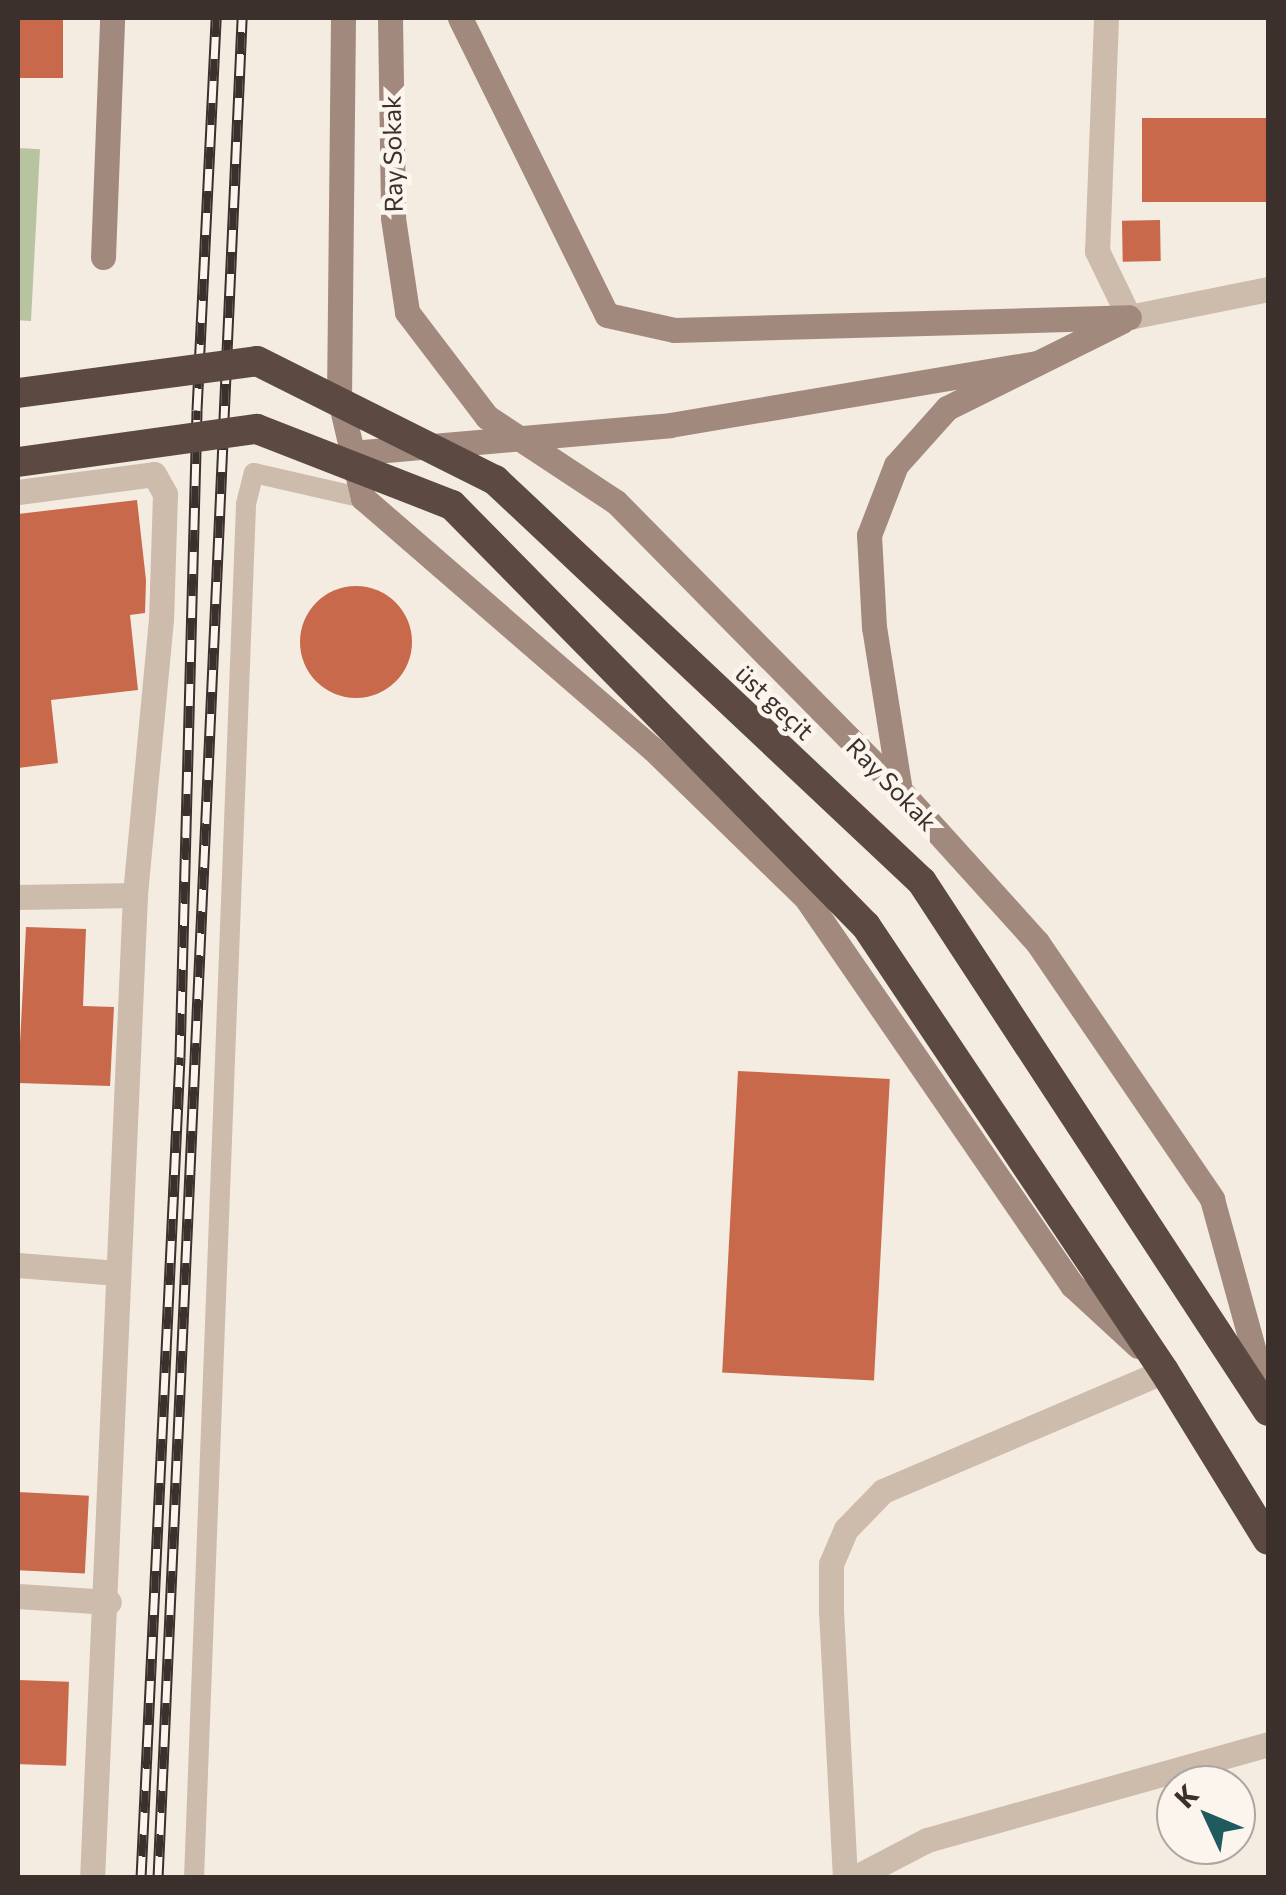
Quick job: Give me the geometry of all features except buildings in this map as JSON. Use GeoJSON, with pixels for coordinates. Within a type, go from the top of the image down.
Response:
{"type":"FeatureCollection","features":[{"type":"Feature","properties":{"kind":"highway","name":"üst geçit"},"geometry":{"type":"LineString","coordinates":[[18,393],[256,362],[494,480],[922,882],[1268,1411]]}},
{"type":"Feature","properties":{"kind":"highway"},"geometry":{"type":"LineString","coordinates":[[18,462],[258,429],[452,505],[866,926],[1164,1371],[1268,1540]]}},
{"type":"Feature","properties":{"kind":"street"},"geometry":{"type":"LineString","coordinates":[[103,257],[112,18]]}},
{"type":"Feature","properties":{"kind":"street"},"geometry":{"type":"LineString","coordinates":[[343,18],[339,396],[363,498],[654,749],[806,898],[1072,1285],[1164,1371],[883,1491],[846,1529],[832,1564],[831,1612],[846,1878]]}},
{"type":"Feature","properties":{"kind":"street","name":"Ray Sokak"},"geometry":{"type":"LineString","coordinates":[[390,18],[393,218],[407,312],[487,418],[616,502],[900,791],[1037,942],[1212,1199],[1268,1402]]}},
{"type":"Feature","properties":{"kind":"street"},"geometry":{"type":"LineString","coordinates":[[460,18],[607,316],[674,330],[1130,317],[1268,290]]}},
{"type":"Feature","properties":{"kind":"street"},"geometry":{"type":"LineString","coordinates":[[1106,18],[1097,251],[1130,317]]}},
{"type":"Feature","properties":{"kind":"street"},"geometry":{"type":"LineString","coordinates":[[900,791],[874,627],[869,535],[896,465],[947,408],[1130,317]]}},
{"type":"Feature","properties":{"kind":"street"},"geometry":{"type":"LineString","coordinates":[[352,453],[670,425],[1037,362]]}},
{"type":"Feature","properties":{"kind":"street"},"geometry":{"type":"LineString","coordinates":[[18,492],[154,474],[165,494],[161,619],[135,896],[118,1274],[109,1602],[92,1878]]}},
{"type":"Feature","properties":{"kind":"street"},"geometry":{"type":"LineString","coordinates":[[18,897],[135,896]]}},
{"type":"Feature","properties":{"kind":"street"},"geometry":{"type":"LineString","coordinates":[[18,1264],[118,1274]]}},
{"type":"Feature","properties":{"kind":"street"},"geometry":{"type":"LineString","coordinates":[[18,1596],[109,1602]]}},
{"type":"Feature","properties":{"kind":"street"},"geometry":{"type":"LineString","coordinates":[[854,1878],[927,1840],[1268,1744]]}},
{"type":"Feature","properties":{"kind":"lane"},"geometry":{"type":"LineString","coordinates":[[194,1878],[246,504],[254,473],[363,498]]}},
{"type":"Feature","properties":{"kind":"green space"},"geometry":{"type":"Polygon","coordinates":[[[18,148],[40,149],[31,321],[18,320],[18,148]]]}},
{"type":"Feature","properties":{"kind":"railway"},"geometry":{"type":"LineString","coordinates":[[141,1878],[180,1057],[197,410],[216,18]]}},
{"type":"Feature","properties":{"kind":"railway"},"geometry":{"type":"LineString","coordinates":[[158,1878],[242,18]]}}]}
